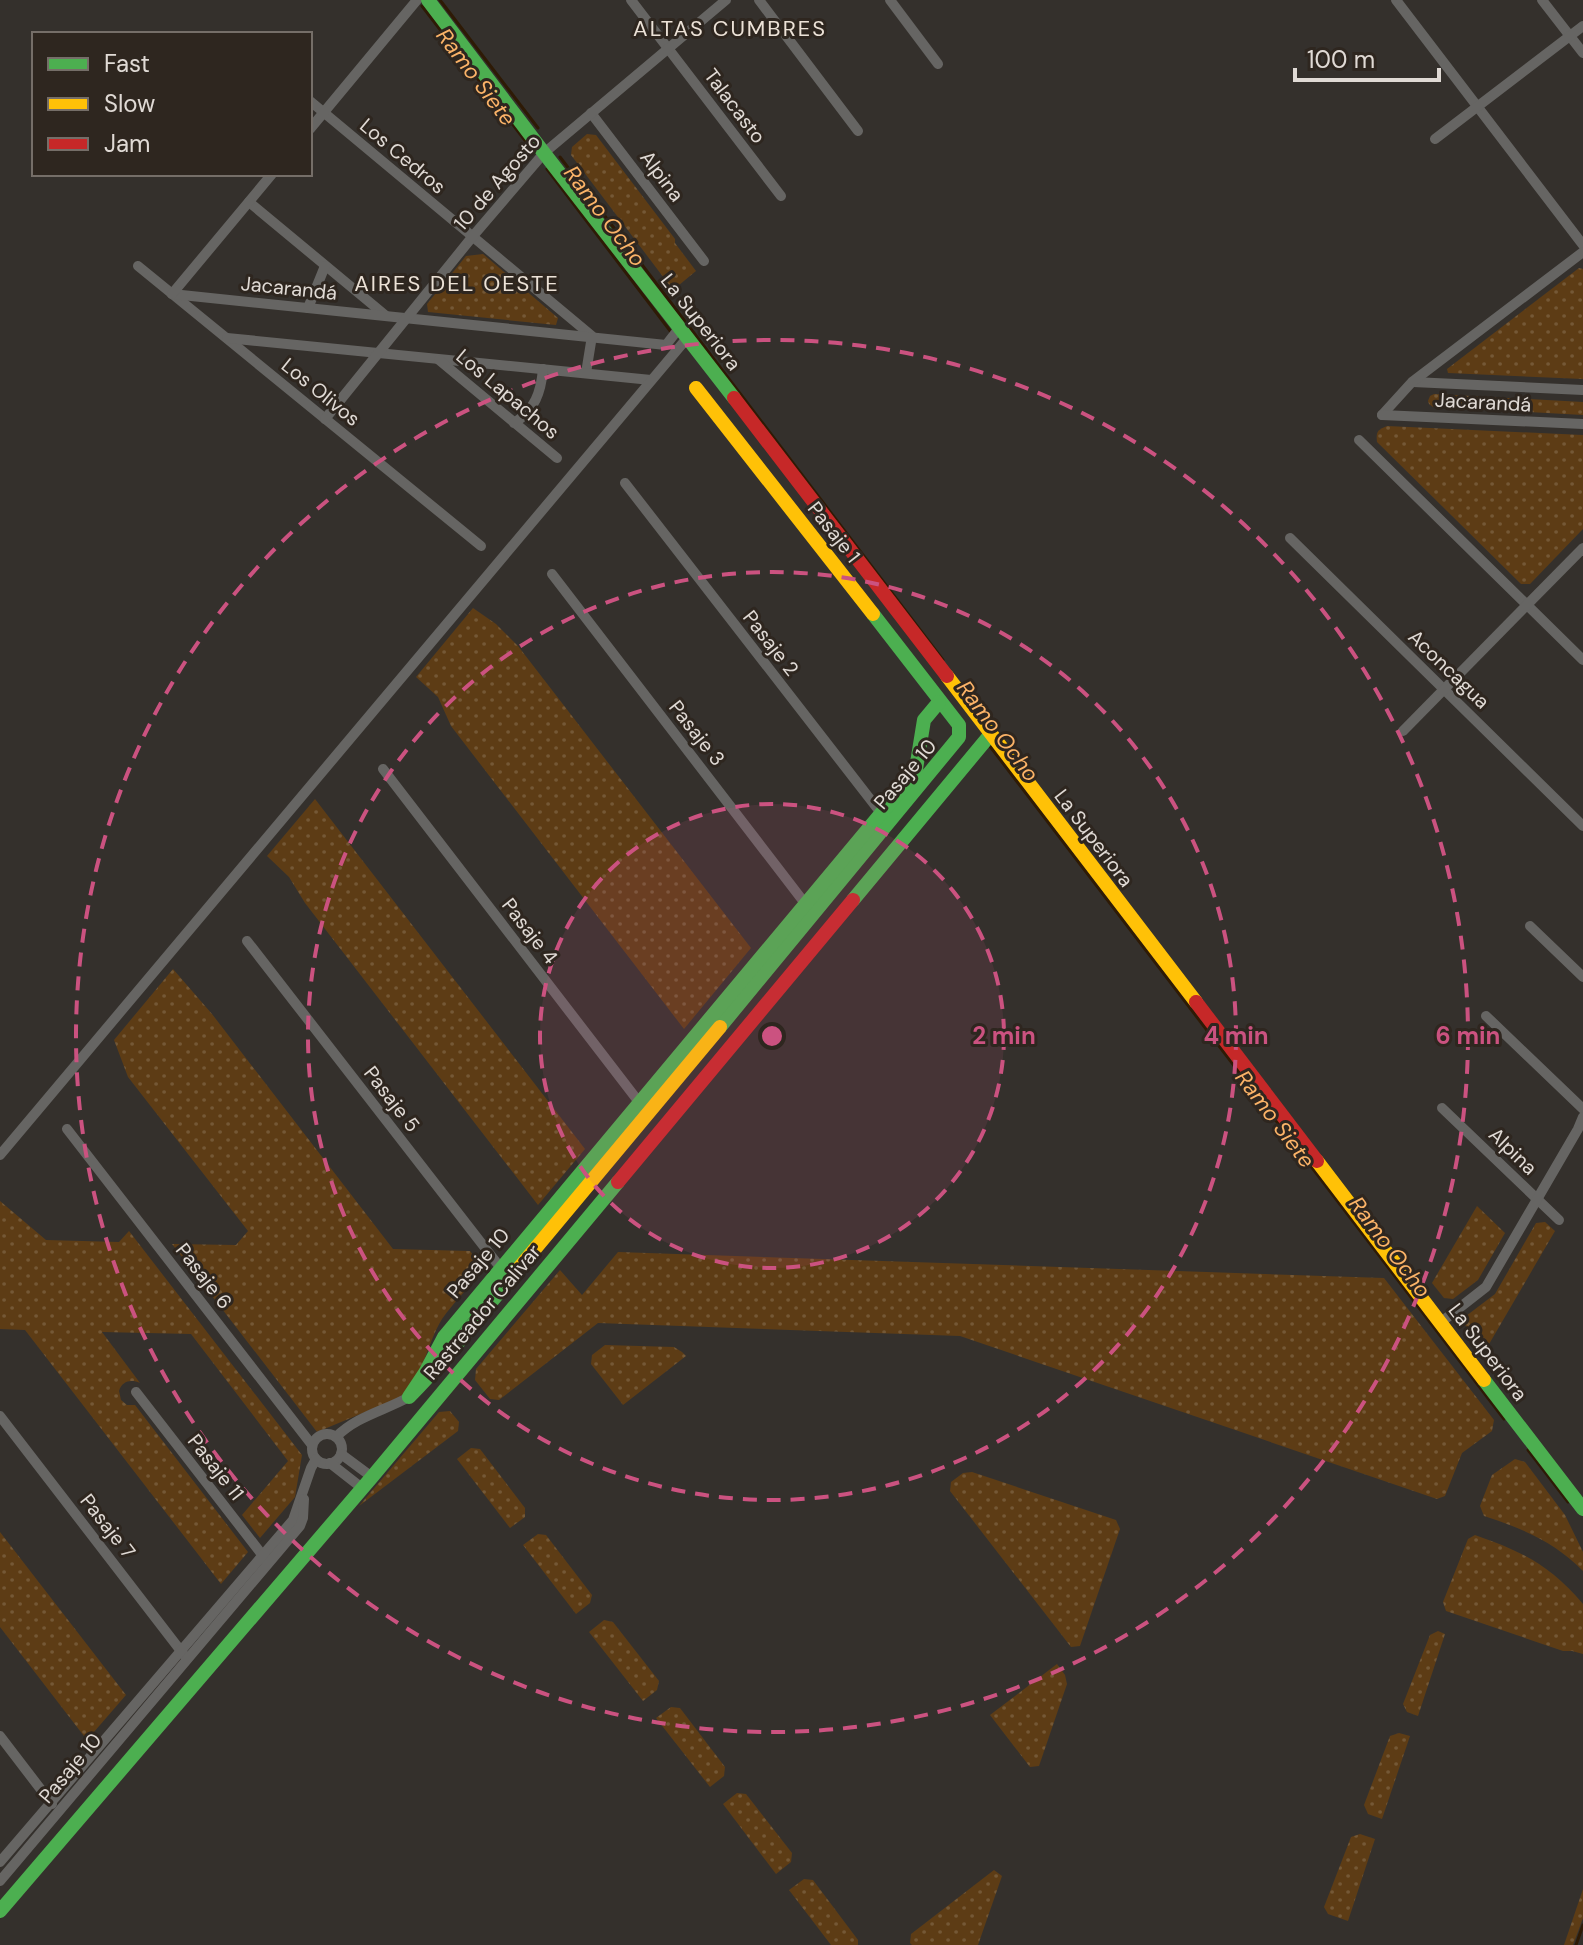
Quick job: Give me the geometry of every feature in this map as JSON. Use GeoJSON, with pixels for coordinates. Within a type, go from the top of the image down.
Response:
{"type":"FeatureCollection","features":[{"type":"Feature","properties":{"kind":"street"},"geometry":{"type":"LineString","coordinates":[[312,127],[417,0]]}},
{"type":"Feature","properties":{"kind":"street","name":"La Superiora"},"geometry":{"type":"LineString","coordinates":[[428,0],[1583,1509]]}},
{"type":"Feature","properties":{"kind":"street","name":"Talacasto"},"geometry":{"type":"LineString","coordinates":[[631,0],[781,196]]}},
{"type":"Feature","properties":{"kind":"street","name":"10 de Agosto"},"geometry":{"type":"LineString","coordinates":[[325,419],[544,153],[726,0]]}},
{"type":"Feature","properties":{"kind":"street"},"geometry":{"type":"LineString","coordinates":[[759,0],[858,131]]}},
{"type":"Feature","properties":{"kind":"street"},"geometry":{"type":"LineString","coordinates":[[890,0],[938,64]]}},
{"type":"Feature","properties":{"kind":"street"},"geometry":{"type":"LineString","coordinates":[[1396,0],[1583,245]]}},
{"type":"Feature","properties":{"kind":"street"},"geometry":{"type":"LineString","coordinates":[[1542,0],[1583,53]]}},
{"type":"Feature","properties":{"kind":"street"},"geometry":{"type":"LineString","coordinates":[[1435,139],[1583,26]]}},
{"type":"Feature","properties":{"kind":"street","name":"Los Cedros"},"geometry":{"type":"LineString","coordinates":[[312,103],[592,336]]}},
{"type":"Feature","properties":{"kind":"street","name":"Alpina"},"geometry":{"type":"LineString","coordinates":[[591,113],[704,261]]}},
{"type":"Feature","properties":{"kind":"street"},"geometry":{"type":"LineString","coordinates":[[172,294],[270,176]]}},
{"type":"Feature","properties":{"kind":"street"},"geometry":{"type":"LineString","coordinates":[[249,202],[385,315]]}},
{"type":"Feature","properties":{"kind":"street"},"geometry":{"type":"LineString","coordinates":[[1412,382],[1583,252]]}},
{"type":"Feature","properties":{"kind":"street","name":"Los Olivos"},"geometry":{"type":"LineString","coordinates":[[138,266],[481,546]]}},
{"type":"Feature","properties":{"kind":"street"},"geometry":{"type":"LineString","coordinates":[[308,308],[325,266]]}},
{"type":"Feature","properties":{"kind":"street","name":"Jacarandá"},"geometry":{"type":"LineString","coordinates":[[172,294],[666,345],[684,332]]}},
{"type":"Feature","properties":{"kind":"street"},"geometry":{"type":"LineString","coordinates":[[0,1155],[651,380],[684,332]]}},
{"type":"Feature","properties":{"kind":"street"},"geometry":{"type":"LineString","coordinates":[[586,373],[592,336]]}},
{"type":"Feature","properties":{"kind":"street"},"geometry":{"type":"LineString","coordinates":[[225,337],[651,380]]}},
{"type":"Feature","properties":{"kind":"street","name":"Los Lapachos"},"geometry":{"type":"LineString","coordinates":[[437,358],[557,458]]}},
{"type":"Feature","properties":{"kind":"street"},"geometry":{"type":"LineString","coordinates":[[514,423],[525,416],[538,397],[543,369]]}},
{"type":"Feature","properties":{"kind":"street","name":"Jacarandá"},"geometry":{"type":"LineString","coordinates":[[1583,390],[1412,382],[1382,415],[1583,424]]}},
{"type":"Feature","properties":{"kind":"street","name":"Pasaje 1"},"geometry":{"type":"LineString","coordinates":[[696,388],[939,702]]}},
{"type":"Feature","properties":{"kind":"street"},"geometry":{"type":"LineString","coordinates":[[1359,440],[1583,660]]}},
{"type":"Feature","properties":{"kind":"street","name":"Pasaje 2"},"geometry":{"type":"LineString","coordinates":[[625,483],[885,819]]}},
{"type":"Feature","properties":{"kind":"street","name":"Aconcagua"},"geometry":{"type":"LineString","coordinates":[[1290,538],[1583,826]]}},
{"type":"Feature","properties":{"kind":"street"},"geometry":{"type":"LineString","coordinates":[[1403,731],[1583,548]]}},
{"type":"Feature","properties":{"kind":"street","name":"Pasaje 3"},"geometry":{"type":"LineString","coordinates":[[552,574],[809,909]]}},
{"type":"Feature","properties":{"kind":"street","name":"Pasaje 10"},"geometry":{"type":"LineString","coordinates":[[336,1437],[361,1418],[409,1397],[419,1385],[444,1337],[505,1273],[885,819],[959,737],[959,725],[939,702],[924,720],[916,769],[885,819]]}},
{"type":"Feature","properties":{"kind":"street","name":"Rastreador Calivar"},"geometry":{"type":"LineString","coordinates":[[0,1911],[367,1482],[990,735]]}},
{"type":"Feature","properties":{"kind":"street","name":"Pasaje 4"},"geometry":{"type":"LineString","coordinates":[[383,769],[644,1109]]}},
{"type":"Feature","properties":{"kind":"street"},"geometry":{"type":"LineString","coordinates":[[1574,817],[1583,808]]}},
{"type":"Feature","properties":{"kind":"street"},"geometry":{"type":"LineString","coordinates":[[1530,926],[1583,977]]}},
{"type":"Feature","properties":{"kind":"street","name":"Pasaje 5"},"geometry":{"type":"LineString","coordinates":[[247,941],[505,1273]]}},
{"type":"Feature","properties":{"kind":"street"},"geometry":{"type":"LineString","coordinates":[[1486,1016],[1583,1109]]}},
{"type":"Feature","properties":{"kind":"street","name":"Alpina"},"geometry":{"type":"LineString","coordinates":[[1442,1108],[1559,1220]]}},
{"type":"Feature","properties":{"kind":"street"},"geometry":{"type":"LineString","coordinates":[[1440,1323],[1486,1287],[1583,1117]]}},
{"type":"Feature","properties":{"kind":"street","name":"Pasaje 6"},"geometry":{"type":"LineString","coordinates":[[67,1129],[312,1445]]}},
{"type":"Feature","properties":{"kind":"street","name":"Pasaje 11"},"geometry":{"type":"LineString","coordinates":[[136,1392],[265,1560]]}},
{"type":"Feature","properties":{"kind":"street","name":"Pasaje 7"},"geometry":{"type":"LineString","coordinates":[[0,1416],[184,1655]]}},
{"type":"Feature","properties":{"kind":"street"},"geometry":{"type":"LineString","coordinates":[[326,1434],[336,1437],[341,1445],[341,1454],[334,1462],[325,1464],[316,1459],[312,1445],[317,1437],[326,1434]]}},
{"type":"Feature","properties":{"kind":"street"},"geometry":{"type":"LineString","coordinates":[[341,1454],[367,1482]]}},
{"type":"Feature","properties":{"kind":"street","name":"Pasaje 10"},"geometry":{"type":"LineString","coordinates":[[0,1862],[265,1560],[293,1520],[316,1459]]}},
{"type":"Feature","properties":{"kind":"street"},"geometry":{"type":"LineString","coordinates":[[330,1463],[367,1482]]}},
{"type":"Feature","properties":{"kind":"street","name":"Pasaje 10"},"geometry":{"type":"LineString","coordinates":[[0,1881],[184,1655]]}},
{"type":"Feature","properties":{"kind":"street"},"geometry":{"type":"LineString","coordinates":[[0,1736],[59,1812]]}},
{"type":"Feature","properties":{"kind":"shaded area"},"geometry":{"type":"Polygon","coordinates":[[[587,134],[596,135],[696,271],[673,290],[571,155],[572,147],[587,134]]]}},
{"type":"Feature","properties":{"kind":"shaded area"},"geometry":{"type":"Polygon","coordinates":[[[483,254],[558,318],[556,325],[428,312],[427,304],[466,256],[483,254]]]}},
{"type":"Feature","properties":{"kind":"shaded area"},"geometry":{"type":"Polygon","coordinates":[[[1579,268],[1583,269],[1583,379],[1448,373],[1447,369],[1579,268]]]}},
{"type":"Feature","properties":{"kind":"shaded area"},"geometry":{"type":"Polygon","coordinates":[[[1434,394],[1583,402],[1583,415],[1433,407],[1428,401],[1434,394]]]}},
{"type":"Feature","properties":{"kind":"shaded area"},"geometry":{"type":"Polygon","coordinates":[[[1387,426],[1583,435],[1583,529],[1530,584],[1521,584],[1377,442],[1378,432],[1387,426]]]}},
{"type":"Feature","properties":{"kind":"shaded area"},"geometry":{"type":"Polygon","coordinates":[[[473,608],[496,624],[518,646],[751,948],[684,1029],[451,726],[438,697],[416,677],[473,608]]]}},
{"type":"Feature","properties":{"kind":"shaded area"},"geometry":{"type":"Polygon","coordinates":[[[315,799],[585,1149],[538,1205],[305,903],[289,877],[267,856],[315,799]]]}},
{"type":"Feature","properties":{"kind":"shaded area"},"geometry":{"type":"Polygon","coordinates":[[[173,969],[212,1014],[393,1249],[470,1251],[484,1269],[442,1319],[414,1381],[399,1398],[317,1432],[172,1244],[236,1245],[248,1231],[128,1077],[114,1040],[173,969]]]}},
{"type":"Feature","properties":{"kind":"shaded area"},"geometry":{"type":"Polygon","coordinates":[[[0,1201],[46,1240],[119,1242],[129,1231],[302,1455],[295,1497],[260,1538],[242,1515],[288,1461],[191,1334],[102,1332],[140,1383],[130,1381],[122,1385],[119,1391],[121,1400],[127,1405],[135,1405],[248,1552],[221,1584],[25,1330],[0,1329],[0,1201]]]}},
{"type":"Feature","properties":{"kind":"shaded area"},"geometry":{"type":"Polygon","coordinates":[[[1477,1206],[1505,1233],[1478,1280],[1453,1299],[1444,1298],[1432,1283],[1477,1206]]]}},
{"type":"Feature","properties":{"kind":"shaded area"},"geometry":{"type":"Polygon","coordinates":[[[1545,1222],[1555,1231],[1485,1351],[1465,1325],[1466,1316],[1495,1294],[1536,1223],[1545,1222]]]}},
{"type":"Feature","properties":{"kind":"shaded area"},"geometry":{"type":"Polygon","coordinates":[[[618,1252],[1384,1278],[1494,1420],[1492,1431],[1462,1453],[1445,1496],[1437,1499],[960,1336],[598,1323],[499,1400],[490,1399],[475,1380],[476,1369],[560,1270],[582,1295],[618,1252]]]}},
{"type":"Feature","properties":{"kind":"shaded area"},"geometry":{"type":"Polygon","coordinates":[[[605,1345],[674,1347],[686,1356],[623,1405],[591,1364],[592,1355],[605,1345]]]}},
{"type":"Feature","properties":{"kind":"shaded area"},"geometry":{"type":"Polygon","coordinates":[[[450,1411],[459,1422],[458,1431],[359,1506],[439,1412],[450,1411]]]}},
{"type":"Feature","properties":{"kind":"shaded area"},"geometry":{"type":"Polygon","coordinates":[[[471,1448],[480,1449],[525,1508],[525,1517],[510,1528],[457,1459],[471,1448]]]}},
{"type":"Feature","properties":{"kind":"shaded area"},"geometry":{"type":"Polygon","coordinates":[[[1515,1459],[1525,1462],[1565,1515],[1583,1552],[1583,1571],[1537,1537],[1484,1516],[1480,1506],[1492,1475],[1515,1459]]]}},
{"type":"Feature","properties":{"kind":"shaded area"},"geometry":{"type":"Polygon","coordinates":[[[972,1472],[1116,1520],[1120,1529],[1080,1646],[1071,1647],[950,1491],[951,1482],[963,1473],[972,1472]]]}},
{"type":"Feature","properties":{"kind":"shaded area"},"geometry":{"type":"Polygon","coordinates":[[[0,1532],[126,1695],[87,1740],[0,1627],[0,1532]]]}},
{"type":"Feature","properties":{"kind":"shaded area"},"geometry":{"type":"Polygon","coordinates":[[[538,1534],[546,1535],[592,1595],[590,1603],[576,1614],[523,1545],[538,1534]]]}},
{"type":"Feature","properties":{"kind":"shaded area"},"geometry":{"type":"Polygon","coordinates":[[[1475,1535],[1535,1561],[1559,1579],[1583,1604],[1583,1654],[1563,1651],[1446,1611],[1443,1602],[1468,1539],[1475,1535]]]}},
{"type":"Feature","properties":{"kind":"shaded area"},"geometry":{"type":"Polygon","coordinates":[[[604,1620],[613,1622],[659,1681],[657,1690],[643,1701],[589,1632],[604,1620]]]}},
{"type":"Feature","properties":{"kind":"shaded area"},"geometry":{"type":"Polygon","coordinates":[[[1438,1631],[1445,1634],[1418,1716],[1407,1712],[1403,1704],[1430,1635],[1438,1631]]]}},
{"type":"Feature","properties":{"kind":"shaded area"},"geometry":{"type":"Polygon","coordinates":[[[1057,1664],[1067,1684],[1039,1766],[1030,1767],[990,1715],[1057,1664]]]}},
{"type":"Feature","properties":{"kind":"shaded area"},"geometry":{"type":"Polygon","coordinates":[[[671,1707],[680,1708],[725,1767],[724,1776],[710,1787],[656,1718],[671,1707]]]}},
{"type":"Feature","properties":{"kind":"shaded area"},"geometry":{"type":"Polygon","coordinates":[[[1399,1733],[1410,1736],[1382,1819],[1368,1814],[1364,1805],[1390,1736],[1399,1733]]]}},
{"type":"Feature","properties":{"kind":"shaded area"},"geometry":{"type":"Polygon","coordinates":[[[737,1793],[746,1794],[792,1853],[791,1862],[776,1874],[723,1804],[737,1793]]]}},
{"type":"Feature","properties":{"kind":"shaded area"},"geometry":{"type":"Polygon","coordinates":[[[1360,1834],[1375,1839],[1348,1921],[1328,1914],[1324,1907],[1351,1837],[1360,1834]]]}},
{"type":"Feature","properties":{"kind":"shaded area"},"geometry":{"type":"Polygon","coordinates":[[[994,1870],[1002,1876],[978,1945],[910,1943],[911,1934],[994,1870]]]}},
{"type":"Feature","properties":{"kind":"shaded area"},"geometry":{"type":"Polygon","coordinates":[[[804,1879],[813,1880],[858,1940],[858,1945],[831,1945],[789,1890],[804,1879]]]}},
{"type":"Feature","properties":{"kind":"shaded area"},"geometry":{"type":"Polygon","coordinates":[[[1583,1889],[1583,1918],[1573,1945],[1564,1945],[1583,1889]]]}},
{"type":"Feature","properties":{"kind":"waterway","name":"Ramo Ocho"},"geometry":{"type":"LineString","coordinates":[[440,0],[538,128]]}},
{"type":"Feature","properties":{"kind":"waterway","name":"Ramo Siete"},"geometry":{"type":"LineString","coordinates":[[422,6],[530,147]]}},
{"type":"Feature","properties":{"kind":"waterway","name":"Ramo Ocho"},"geometry":{"type":"LineString","coordinates":[[560,157],[943,660]]}},
{"type":"Feature","properties":{"kind":"waterway","name":"Ramo Siete"},"geometry":{"type":"LineString","coordinates":[[547,169],[671,332]]}},
{"type":"Feature","properties":{"kind":"waterway","name":"Ramo Siete"},"geometry":{"type":"LineString","coordinates":[[989,745],[1504,1419]]}},
{"type":"Feature","properties":{"kind":"waterway","name":"Ramo Siete"},"geometry":{"type":"LineString","coordinates":[[1528,1450],[1568,1502]]}},
{"type":"Feature","properties":{"kind":"waterway"},"geometry":{"type":"LineString","coordinates":[[1576,1945],[1583,1925]]}},
{"type":"Feature","properties":{"kind":"traffic: fast"},"geometry":{"type":"LineString","coordinates":[[428,0],[734,398]]}},
{"type":"Feature","properties":{"kind":"traffic: fast"},"geometry":{"type":"LineString","coordinates":[[720,1027],[959,737],[959,725],[873,614]]}},
{"type":"Feature","properties":{"kind":"traffic: fast"},"geometry":{"type":"LineString","coordinates":[[519,1268],[409,1397],[444,1337],[904,786],[916,769],[924,720],[939,702]]}},
{"type":"Feature","properties":{"kind":"traffic: fast"},"geometry":{"type":"LineString","coordinates":[[853,900],[990,735]]}},
{"type":"Feature","properties":{"kind":"traffic: fast"},"geometry":{"type":"LineString","coordinates":[[0,1911],[372,1477],[618,1182]]}},
{"type":"Feature","properties":{"kind":"traffic: fast"},"geometry":{"type":"LineString","coordinates":[[1484,1380],[1583,1509]]}},
{"type":"Feature","properties":{"kind":"traffic: slow"},"geometry":{"type":"LineString","coordinates":[[696,388],[873,614]]}},
{"type":"Feature","properties":{"kind":"traffic: slow"},"geometry":{"type":"LineString","coordinates":[[947,676],[1196,1002]]}},
{"type":"Feature","properties":{"kind":"traffic: slow"},"geometry":{"type":"LineString","coordinates":[[519,1268],[720,1027]]}},
{"type":"Feature","properties":{"kind":"traffic: slow"},"geometry":{"type":"LineString","coordinates":[[1317,1161],[1484,1380]]}},
{"type":"Feature","properties":{"kind":"traffic: jam"},"geometry":{"type":"LineString","coordinates":[[734,398],[947,676]]}},
{"type":"Feature","properties":{"kind":"traffic: jam"},"geometry":{"type":"LineString","coordinates":[[618,1182],[853,900]]}},
{"type":"Feature","properties":{"kind":"traffic: jam"},"geometry":{"type":"LineString","coordinates":[[1196,1002],[1317,1161]]}},
{"type":"Feature","properties":{"kind":"district","name":"ALTAS CUMBRES"},"geometry":{"type":"Point","coordinates":[730,28]}},
{"type":"Feature","properties":{"kind":"district","name":"AIRES DEL OESTE"},"geometry":{"type":"Point","coordinates":[457,283]}}]}
